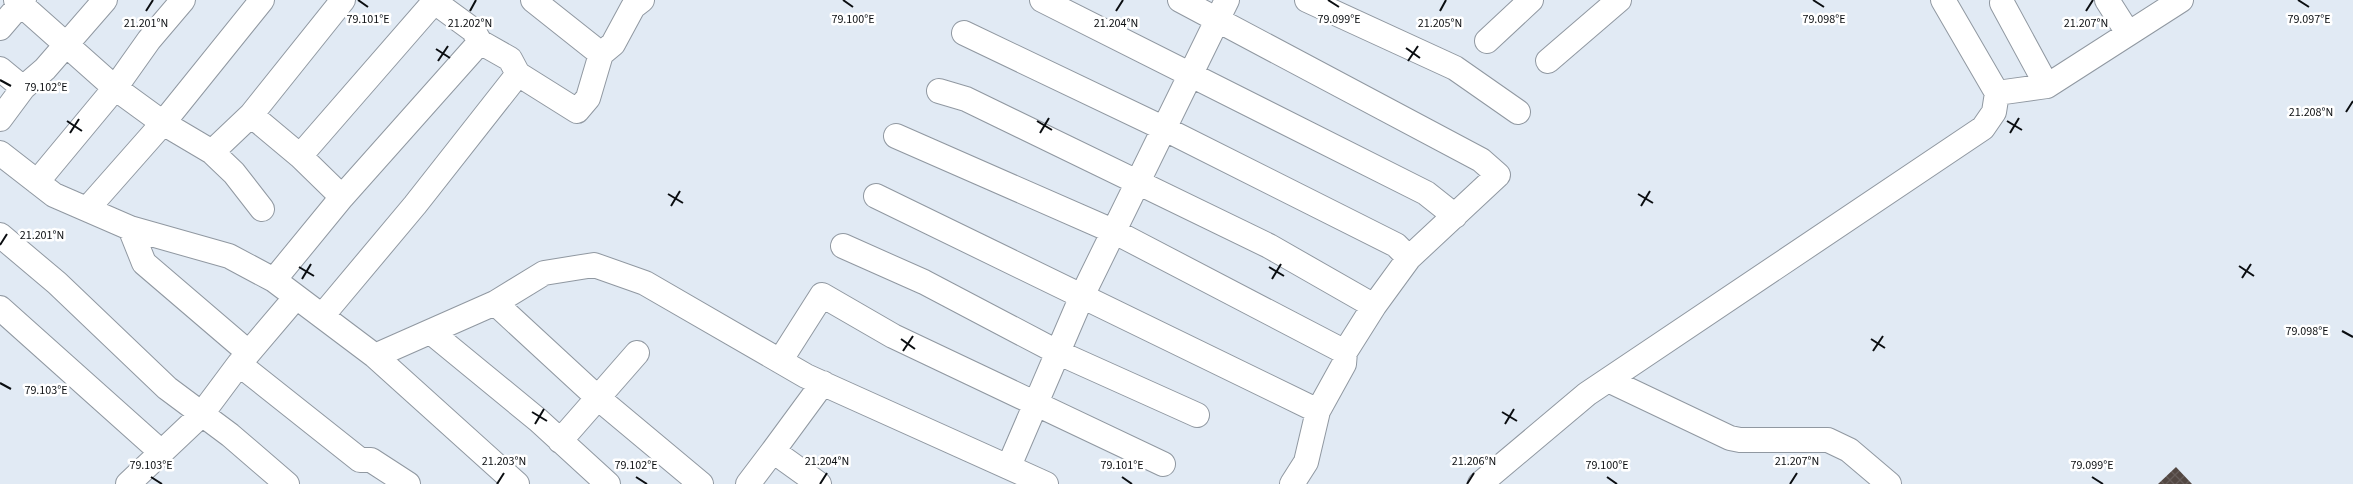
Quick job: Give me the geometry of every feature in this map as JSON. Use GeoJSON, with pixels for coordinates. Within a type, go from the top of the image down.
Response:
{"type":"FeatureCollection","features":[{"type":"Feature","properties":{"kind":"street"},"geometry":{"type":"LineString","coordinates":[[0,119],[23,88],[45,69],[105,0]]}},
{"type":"Feature","properties":{"kind":"street"},"geometry":{"type":"LineString","coordinates":[[37,182],[115,88],[149,40],[183,0]]}},
{"type":"Feature","properties":{"kind":"street"},"geometry":{"type":"LineString","coordinates":[[88,208],[163,123],[262,0]]}},
{"type":"Feature","properties":{"kind":"street"},"geometry":{"type":"LineString","coordinates":[[212,152],[251,115],[343,0]]}},
{"type":"Feature","properties":{"kind":"street"},"geometry":{"type":"LineString","coordinates":[[533,0],[601,54]]}},
{"type":"Feature","properties":{"kind":"street"},"geometry":{"type":"LineString","coordinates":[[1042,0],[1426,193],[1455,216]]}},
{"type":"Feature","properties":{"kind":"street"},"geometry":{"type":"LineString","coordinates":[[1180,0],[1222,10],[1481,160],[1498,175],[1409,258],[1374,306],[1345,352],[1344,364],[1318,412],[1306,462],[1292,484]]}},
{"type":"Feature","properties":{"kind":"street"},"geometry":{"type":"LineString","coordinates":[[1307,0],[1455,68],[1518,112]]}},
{"type":"Feature","properties":{"kind":"street"},"geometry":{"type":"LineString","coordinates":[[1487,42],[1530,0]]}},
{"type":"Feature","properties":{"kind":"street"},"geometry":{"type":"LineString","coordinates":[[2107,0],[2128,33]]}},
{"type":"Feature","properties":{"kind":"street"},"geometry":{"type":"LineString","coordinates":[[1997,93],[2047,86],[2181,0]]}},
{"type":"Feature","properties":{"kind":"street"},"geometry":{"type":"LineString","coordinates":[[0,28],[20,1],[115,88],[163,123],[212,152],[234,173],[262,209]]}},
{"type":"Feature","properties":{"kind":"street"},"geometry":{"type":"LineString","coordinates":[[300,156],[433,1],[473,30],[480,42],[510,59],[518,74],[577,111],[588,98],[601,54],[613,44],[633,2]]}},
{"type":"Feature","properties":{"kind":"street"},"geometry":{"type":"LineString","coordinates":[[1548,61],[1614,2]]}},
{"type":"Feature","properties":{"kind":"street"},"geometry":{"type":"LineString","coordinates":[[2002,3],[2047,86]]}},
{"type":"Feature","properties":{"kind":"street"},"geometry":{"type":"LineString","coordinates":[[1480,484],[1571,406],[1984,128],[1994,112],[1997,93],[1952,5]]}},
{"type":"Feature","properties":{"kind":"street"},"geometry":{"type":"LineString","coordinates":[[1009,466],[1082,296],[1115,232],[1222,10]]}},
{"type":"Feature","properties":{"kind":"street"},"geometry":{"type":"LineString","coordinates":[[964,32],[1165,129],[1396,245],[1409,258]]}},
{"type":"Feature","properties":{"kind":"street"},"geometry":{"type":"LineString","coordinates":[[274,280],[342,197],[480,42]]}},
{"type":"Feature","properties":{"kind":"street"},"geometry":{"type":"LineString","coordinates":[[0,69],[23,88]]}},
{"type":"Feature","properties":{"kind":"street"},"geometry":{"type":"LineString","coordinates":[[322,316],[415,205],[518,74]]}},
{"type":"Feature","properties":{"kind":"street"},"geometry":{"type":"LineString","coordinates":[[939,91],[966,99],[1269,246],[1374,306]]}},
{"type":"Feature","properties":{"kind":"street"},"geometry":{"type":"LineString","coordinates":[[251,115],[300,156],[342,197]]}},
{"type":"Feature","properties":{"kind":"street"},"geometry":{"type":"LineString","coordinates":[[896,136],[1115,232],[1345,352]]}},
{"type":"Feature","properties":{"kind":"street"},"geometry":{"type":"LineString","coordinates":[[0,153],[54,195],[88,208],[130,228],[229,256],[274,280],[375,356],[517,484]]}},
{"type":"Feature","properties":{"kind":"street"},"geometry":{"type":"LineString","coordinates":[[876,196],[1318,412]]}},
{"type":"Feature","properties":{"kind":"street"},"geometry":{"type":"LineString","coordinates":[[130,228],[144,263],[244,358],[360,460],[371,460],[408,484]]}},
{"type":"Feature","properties":{"kind":"street"},"geometry":{"type":"LineString","coordinates":[[1,237],[57,282],[167,388],[230,435],[287,484]]}},
{"type":"Feature","properties":{"kind":"street"},"geometry":{"type":"LineString","coordinates":[[843,246],[924,282],[1059,353],[1197,416]]}},
{"type":"Feature","properties":{"kind":"street"},"geometry":{"type":"LineString","coordinates":[[375,356],[432,333],[495,303],[544,273],[594,264],[645,283],[780,362],[1009,466],[1034,481]]}},
{"type":"Feature","properties":{"kind":"street"},"geometry":{"type":"LineString","coordinates":[[780,362],[822,295],[893,336],[1163,464]]}},
{"type":"Feature","properties":{"kind":"street"},"geometry":{"type":"LineString","coordinates":[[128,484],[160,451],[201,415],[244,358],[296,297]]}},
{"type":"Feature","properties":{"kind":"street"},"geometry":{"type":"LineString","coordinates":[[495,303],[598,398],[701,484]]}},
{"type":"Feature","properties":{"kind":"street"},"geometry":{"type":"LineString","coordinates":[[0,308],[160,451]]}},
{"type":"Feature","properties":{"kind":"street"},"geometry":{"type":"LineString","coordinates":[[432,333],[608,484]]}},
{"type":"Feature","properties":{"kind":"street"},"geometry":{"type":"LineString","coordinates":[[560,441],[637,353]]}},
{"type":"Feature","properties":{"kind":"street"},"geometry":{"type":"LineString","coordinates":[[1608,380],[1730,438],[1740,440],[1828,440],[1838,444],[1889,484]]}},
{"type":"Feature","properties":{"kind":"street"},"geometry":{"type":"LineString","coordinates":[[748,484],[823,383]]}},
{"type":"Feature","properties":{"kind":"street"},"geometry":{"type":"LineString","coordinates":[[773,451],[818,484]]}},
{"type":"Feature","properties":{"kind":"building"},"geometry":{"type":"Polygon","coordinates":[[[2176,467],[2192,484],[2158,484],[2176,467]]]}}]}
